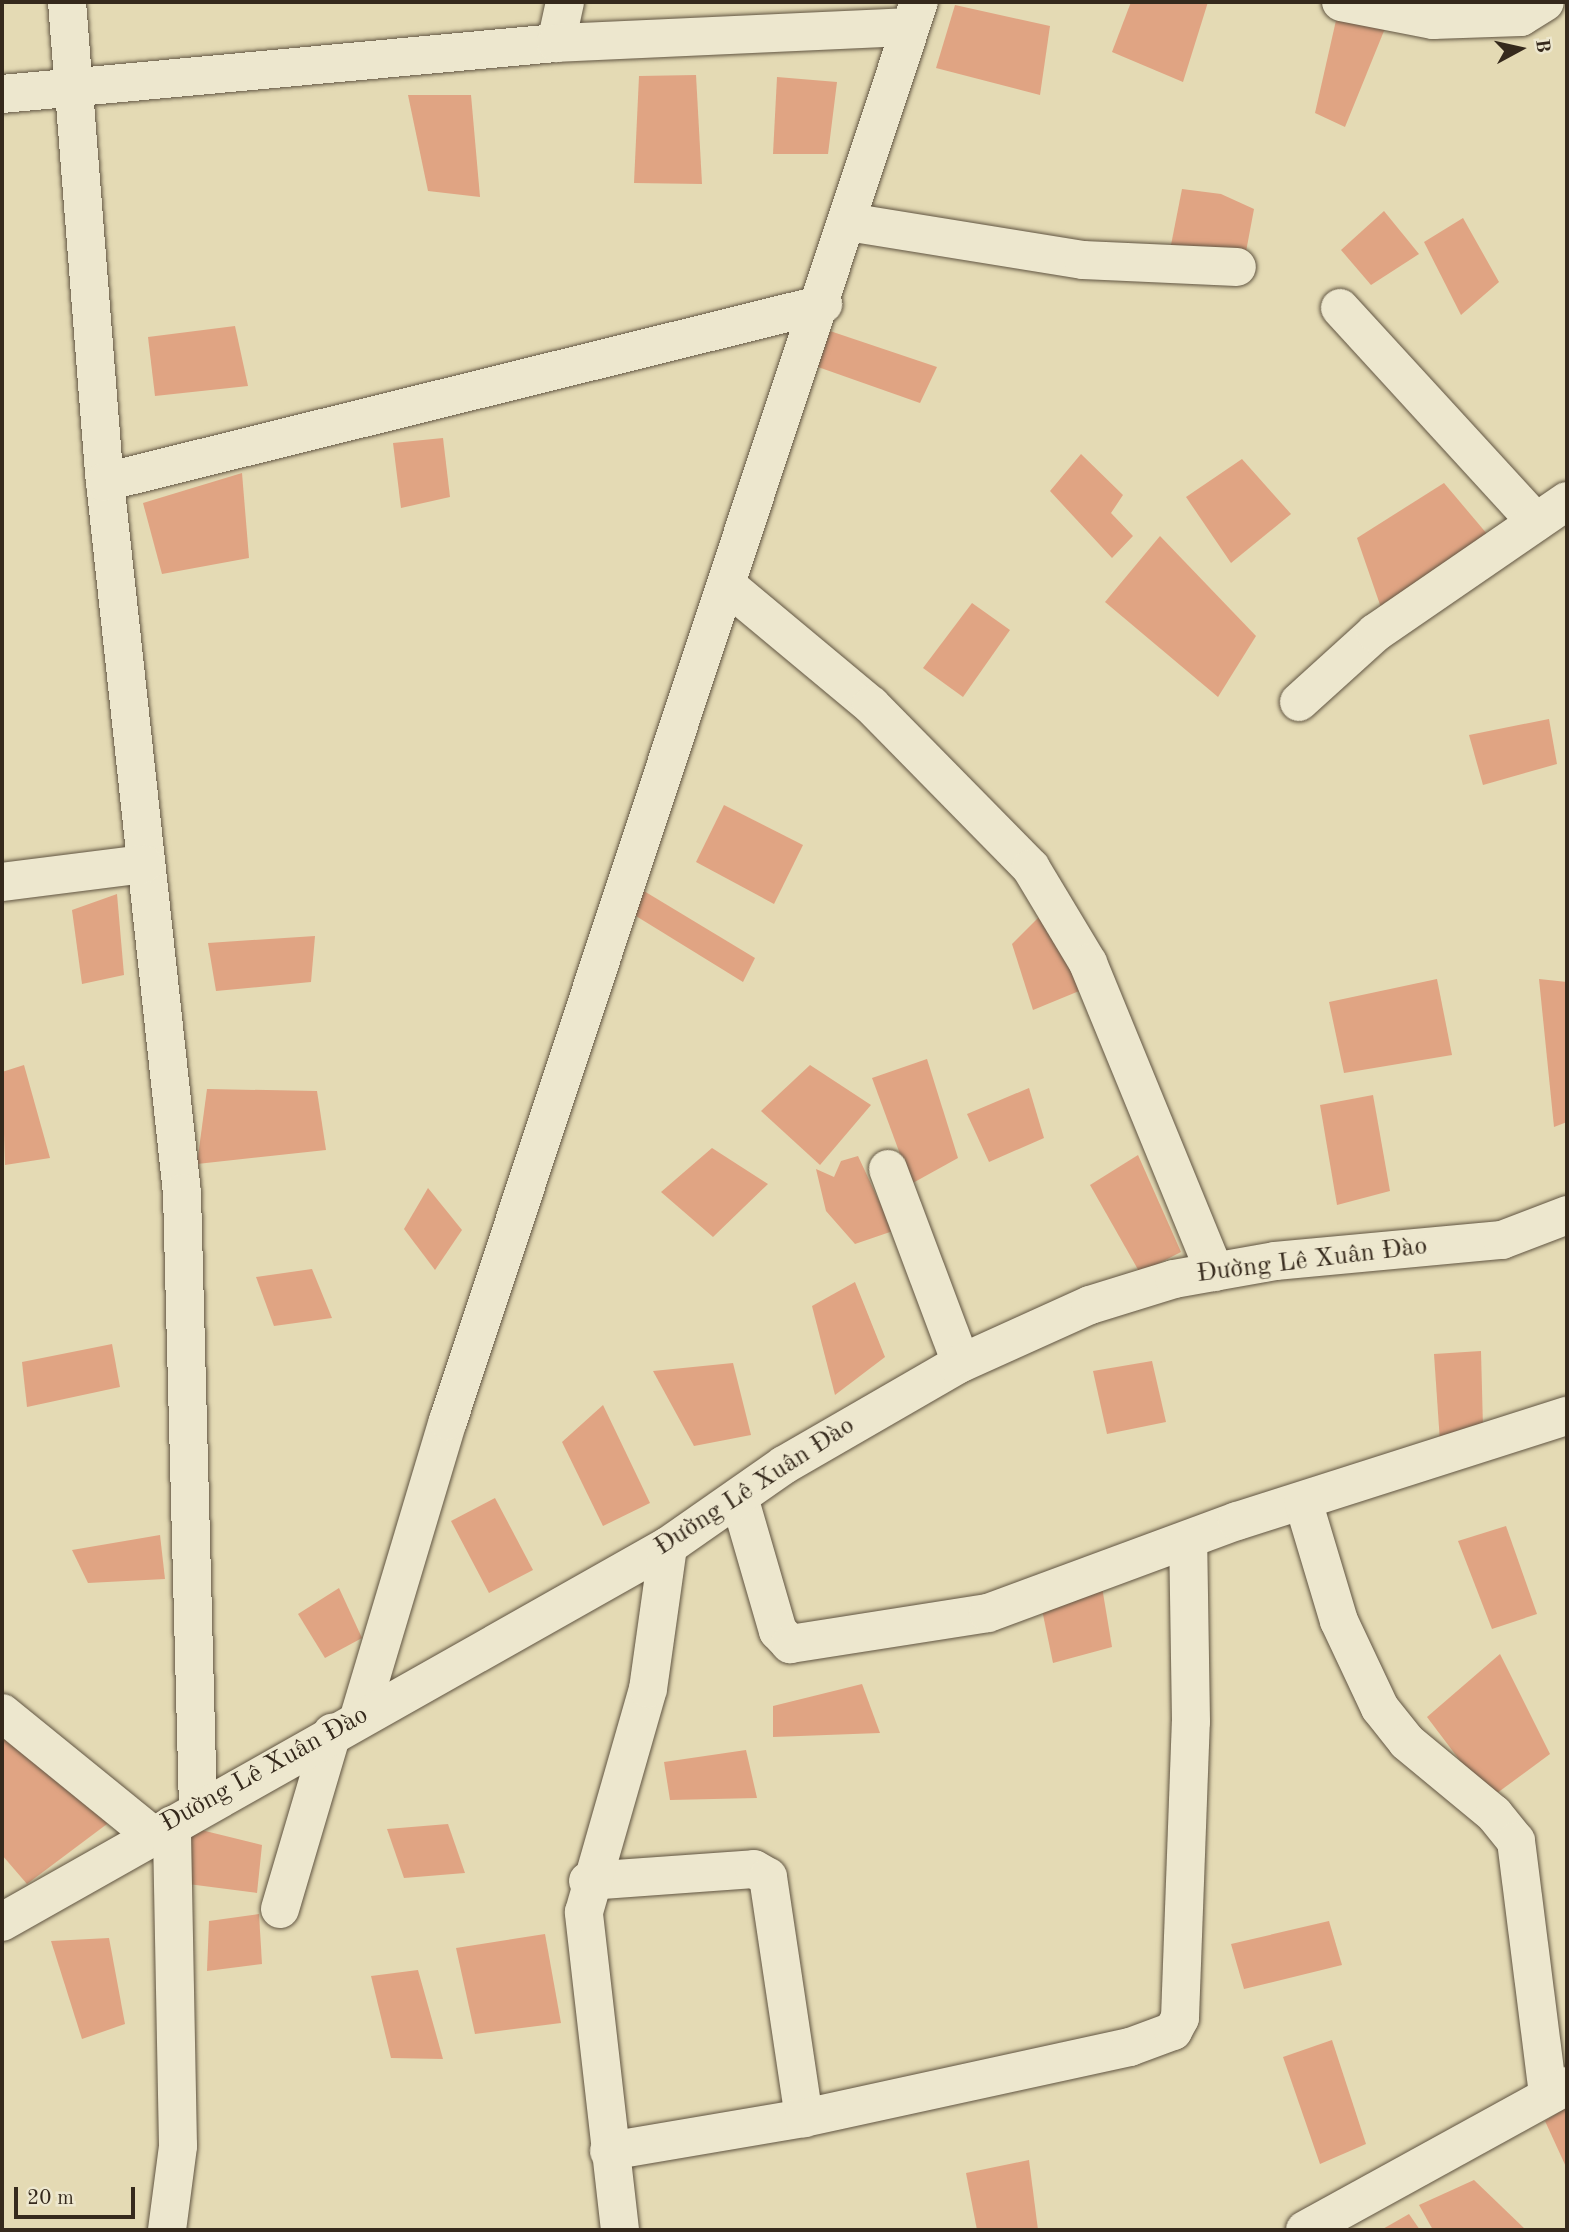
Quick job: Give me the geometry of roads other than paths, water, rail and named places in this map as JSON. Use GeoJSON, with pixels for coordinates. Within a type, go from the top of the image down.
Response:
{"type":"FeatureCollection","features":[{"type":"Feature","properties":{"kind":"street"},"geometry":{"type":"LineString","coordinates":[[67,2],[71,90],[105,482],[144,864],[182,1193],[173,1822],[178,2146],[167,2230]]}},
{"type":"Feature","properties":{"kind":"street"},"geometry":{"type":"LineString","coordinates":[[556,43],[565,2]]}},
{"type":"Feature","properties":{"kind":"street"},"geometry":{"type":"LineString","coordinates":[[1341,2],[1433,20],[1521,17],[1545,2]]}},
{"type":"Feature","properties":{"kind":"street"},"geometry":{"type":"LineString","coordinates":[[2,93],[71,90],[556,43],[914,14],[823,304],[346,1725],[280,1909]]}},
{"type":"Feature","properties":{"kind":"street"},"geometry":{"type":"LineString","coordinates":[[848,222],[1083,260],[1237,267]]}},
{"type":"Feature","properties":{"kind":"street"},"geometry":{"type":"LineString","coordinates":[[105,482],[823,304]]}},
{"type":"Feature","properties":{"kind":"street"},"geometry":{"type":"LineString","coordinates":[[1340,308],[1536,522]]}},
{"type":"Feature","properties":{"kind":"street"},"geometry":{"type":"LineString","coordinates":[[1299,702],[1375,633],[1567,501]]}},
{"type":"Feature","properties":{"kind":"street"},"geometry":{"type":"LineString","coordinates":[[728,586],[871,705],[1031,868],[1088,963],[1215,1272]]}},
{"type":"Feature","properties":{"kind":"street"},"geometry":{"type":"LineString","coordinates":[[2,882],[144,864]]}},
{"type":"Feature","properties":{"kind":"street"},"geometry":{"type":"LineString","coordinates":[[888,1169],[961,1363]]}},
{"type":"Feature","properties":{"kind":"street","name":"Đường Lê Xuân Đào"},"geometry":{"type":"LineString","coordinates":[[2,1922],[173,1822],[668,1546],[853,1422],[961,1363],[1109,1298],[1215,1272],[1502,1240],[1567,1215]]}},
{"type":"Feature","properties":{"kind":"street"},"geometry":{"type":"LineString","coordinates":[[739,1497],[778,1631],[790,1644],[988,1613],[1303,1501],[1567,1416]]}},
{"type":"Feature","properties":{"kind":"street"},"geometry":{"type":"LineString","coordinates":[[1303,1501],[1339,1620],[1380,1708],[1407,1742],[1494,1814],[1516,1841],[1558,2090],[1305,2230]]}},
{"type":"Feature","properties":{"kind":"street"},"geometry":{"type":"LineString","coordinates":[[609,2151],[804,2118],[1130,2048],[1173,2031],[1180,2018],[1191,1722],[1188,1541]]}},
{"type":"Feature","properties":{"kind":"street"},"geometry":{"type":"LineString","coordinates":[[620,2230],[587,1959],[588,1881],[648,1689],[668,1546]]}},
{"type":"Feature","properties":{"kind":"street"},"geometry":{"type":"LineString","coordinates":[[2,1713],[173,1822]]}},
{"type":"Feature","properties":{"kind":"street"},"geometry":{"type":"LineString","coordinates":[[588,1881],[754,1869],[768,1877],[804,2118]]}}]}
